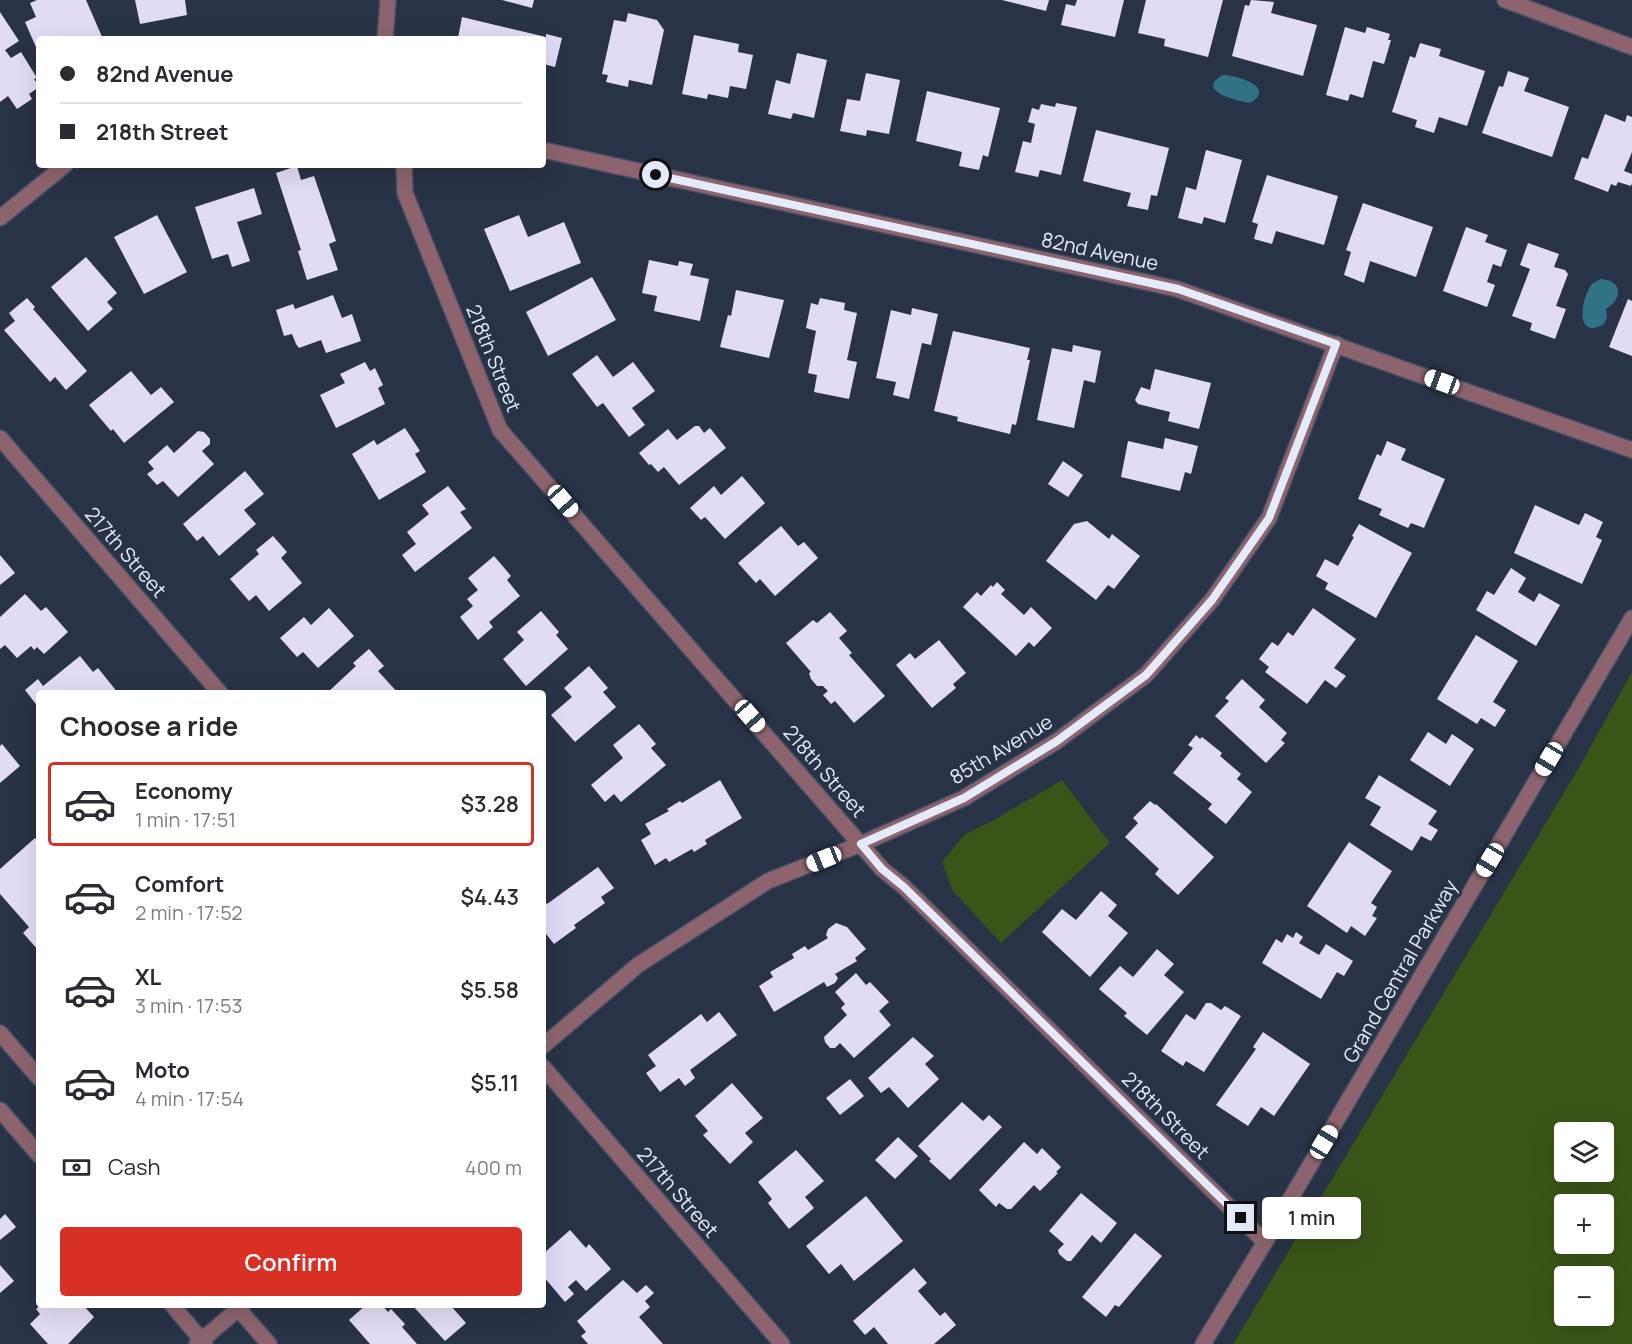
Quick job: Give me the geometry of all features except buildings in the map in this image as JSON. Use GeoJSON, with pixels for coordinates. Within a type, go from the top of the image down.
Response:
{"type":"FeatureCollection","features":[{"type":"Feature","properties":{"kind":"street"},"geometry":{"type":"LineString","coordinates":[[385,36],[388,0]]}},
{"type":"Feature","properties":{"kind":"street"},"geometry":{"type":"LineString","coordinates":[[1505,0],[1632,47]]}},
{"type":"Feature","properties":{"kind":"street","name":"82nd Avenue"},"geometry":{"type":"LineString","coordinates":[[546,151],[1178,289],[1632,450]]}},
{"type":"Feature","properties":{"kind":"street"},"geometry":{"type":"LineString","coordinates":[[0,218],[61,168]]}},
{"type":"Feature","properties":{"kind":"street","name":"218th Street"},"geometry":{"type":"LineString","coordinates":[[404,168],[405,193],[500,430],[882,869],[904,887],[1265,1242]]}},
{"type":"Feature","properties":{"kind":"street","name":"85th Avenue"},"geometry":{"type":"LineString","coordinates":[[546,1043],[638,964],[768,881],[861,844],[964,798],[1057,741],[1146,675],[1212,600],[1269,518],[1336,344]]}},
{"type":"Feature","properties":{"kind":"street","name":"217th Street"},"geometry":{"type":"LineString","coordinates":[[0,438],[217,690]]}},
{"type":"Feature","properties":{"kind":"street","name":"Grand Central Parkway"},"geometry":{"type":"LineString","coordinates":[[1203,1344],[1632,618]]}},
{"type":"Feature","properties":{"kind":"street"},"geometry":{"type":"LineString","coordinates":[[0,1033],[36,1075]]}},
{"type":"Feature","properties":{"kind":"street","name":"217th Street"},"geometry":{"type":"LineString","coordinates":[[546,1070],[782,1344]]}},
{"type":"Feature","properties":{"kind":"street"},"geometry":{"type":"LineString","coordinates":[[0,1110],[36,1152]]}},
{"type":"Feature","properties":{"kind":"street"},"geometry":{"type":"LineString","coordinates":[[174,1308],[201,1343],[237,1308]]}},
{"type":"Feature","properties":{"kind":"street"},"geometry":{"type":"LineString","coordinates":[[241,1308],[269,1344]]}},
{"type":"Feature","properties":{"kind":"green space"},"geometry":{"type":"Polygon","coordinates":[[[1632,672],[1632,1344],[1233,1344],[1581,764],[1632,672]]]}},
{"type":"Feature","properties":{"kind":"green space"},"geometry":{"type":"Polygon","coordinates":[[[1062,780],[1110,843],[1001,943],[953,891],[942,862],[965,834],[1062,780]]]}},
{"type":"Feature","properties":{"kind":"water"},"geometry":{"type":"Polygon","coordinates":[[[1223,75],[1252,83],[1259,92],[1257,97],[1250,103],[1221,94],[1213,86],[1215,81],[1223,75]]]}},
{"type":"Feature","properties":{"kind":"water"},"geometry":{"type":"Polygon","coordinates":[[[1600,279],[1613,283],[1618,290],[1618,295],[1612,305],[1606,309],[1607,317],[1604,324],[1594,328],[1588,327],[1584,323],[1583,316],[1585,299],[1592,284],[1600,279]]]}},
{"type":"Feature","properties":{"kind":"route"},"geometry":{"type":"LineString","coordinates":[[656,175],[1178,289],[1336,344],[1269,518],[1212,600],[1146,675],[1057,741],[964,798],[861,844],[882,869],[904,887],[1241,1218]]}}]}
